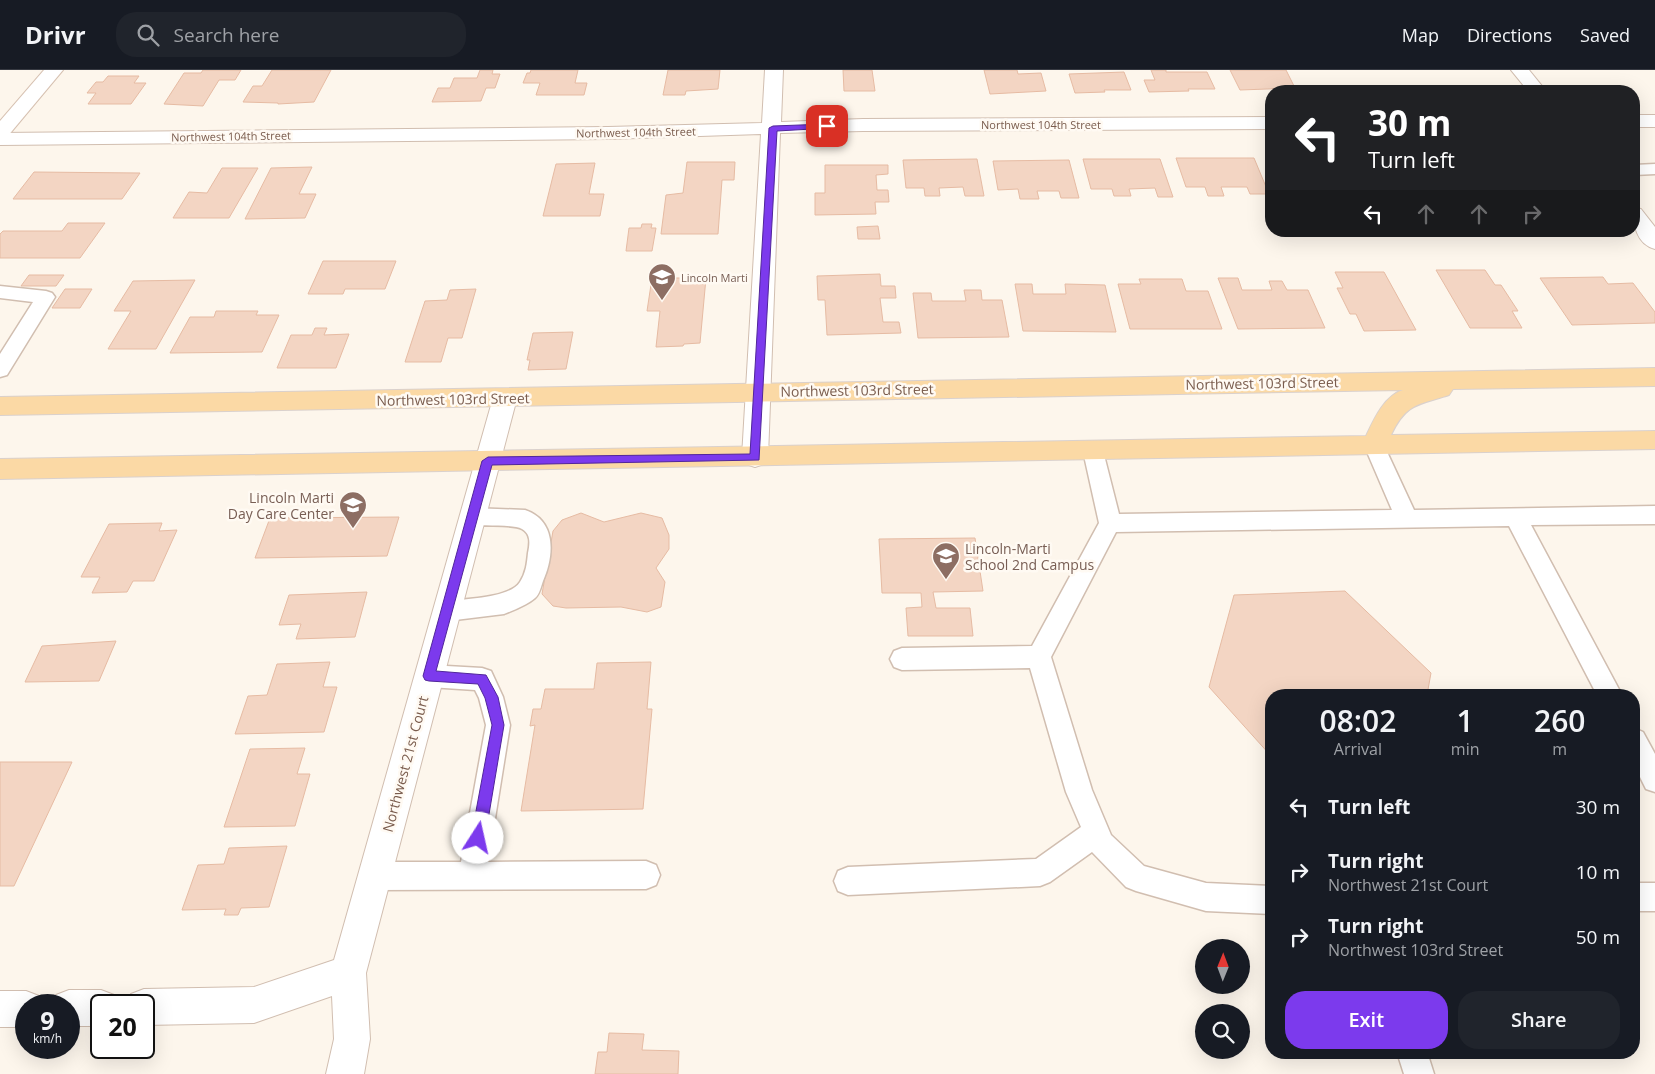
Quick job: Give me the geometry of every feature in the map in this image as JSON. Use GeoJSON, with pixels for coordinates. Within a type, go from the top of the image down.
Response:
{"type":"FeatureCollection","features":[{"type":"Feature","properties":{"kind":"main road","name":"Northwest 103rd Street"},"geometry":{"type":"LineString","coordinates":[[0,406],[1655,377]]}},
{"type":"Feature","properties":{"kind":"main road"},"geometry":{"type":"LineString","coordinates":[[1374,445],[1387,417],[1406,398],[1476,379]]}},
{"type":"Feature","properties":{"kind":"main road"},"geometry":{"type":"LineString","coordinates":[[0,469],[755,458],[1655,440]]}},
{"type":"Feature","properties":{"kind":"street"},"geometry":{"type":"LineString","coordinates":[[0,134],[54,70]]}},
{"type":"Feature","properties":{"kind":"street"},"geometry":{"type":"LineString","coordinates":[[755,458],[773,128],[774,70]]}},
{"type":"Feature","properties":{"kind":"street"},"geometry":{"type":"LineString","coordinates":[[1520,70],[1532,85]]}},
{"type":"Feature","properties":{"kind":"street"},"geometry":{"type":"LineString","coordinates":[[1640,122],[1655,121]]}},
{"type":"Feature","properties":{"kind":"street","name":"Northwest 104th Street"},"geometry":{"type":"LineString","coordinates":[[0,139],[608,133],[863,125],[1265,123]]}},
{"type":"Feature","properties":{"kind":"street"},"geometry":{"type":"LineString","coordinates":[[1640,222],[1655,242]]}},
{"type":"Feature","properties":{"kind":"street","name":"Northwest 21st Court"},"geometry":{"type":"LineString","coordinates":[[345,1074],[352,1039],[348,974],[505,398]]}},
{"type":"Feature","properties":{"kind":"street"},"geometry":{"type":"LineString","coordinates":[[155,1007],[254,1006],[348,974]]}},
{"type":"Feature","properties":{"kind":"street"},"geometry":{"type":"LineString","coordinates":[[0,1009],[15,1009]]}},
{"type":"Feature","properties":{"kind":"lane"},"geometry":{"type":"LineString","coordinates":[[1640,170],[1655,169]]}},
{"type":"Feature","properties":{"kind":"lane"},"geometry":{"type":"LineString","coordinates":[[0,292],[46,297],[0,370]]}},
{"type":"Feature","properties":{"kind":"lane"},"geometry":{"type":"LineString","coordinates":[[1374,445],[1407,519]]}},
{"type":"Feature","properties":{"kind":"lane"},"geometry":{"type":"LineString","coordinates":[[1093,450],[1110,523],[1039,656],[1079,792],[1102,844],[1136,878],[1206,897],[1265,900]]}},
{"type":"Feature","properties":{"kind":"lane"},"geometry":{"type":"LineString","coordinates":[[1110,523],[1655,516]]}},
{"type":"Feature","properties":{"kind":"lane"},"geometry":{"type":"LineString","coordinates":[[447,611],[504,604],[528,591],[536,570],[541,541],[536,528],[525,519],[472,517]]}},
{"type":"Feature","properties":{"kind":"lane"},"geometry":{"type":"LineString","coordinates":[[1515,517],[1607,689]]}},
{"type":"Feature","properties":{"kind":"lane"},"geometry":{"type":"LineString","coordinates":[[902,658],[1039,656]]}},
{"type":"Feature","properties":{"kind":"lane"},"geometry":{"type":"LineString","coordinates":[[429,676],[482,679],[491,697],[498,725],[472,876]]}},
{"type":"Feature","properties":{"kind":"lane"},"geometry":{"type":"LineString","coordinates":[[1640,751],[1655,780]]}},
{"type":"Feature","properties":{"kind":"lane"},"geometry":{"type":"LineString","coordinates":[[848,881],[1040,872],[1097,832]]}},
{"type":"Feature","properties":{"kind":"lane"},"geometry":{"type":"LineString","coordinates":[[375,876],[646,875]]}},
{"type":"Feature","properties":{"kind":"lane"},"geometry":{"type":"LineString","coordinates":[[1640,898],[1655,897]]}},
{"type":"Feature","properties":{"kind":"lane"},"geometry":{"type":"LineString","coordinates":[[1414,1059],[1419,1074]]}},
{"type":"Feature","properties":{"kind":"building"},"geometry":{"type":"Polygon","coordinates":[[[203,70],[241,70],[235,80],[219,80],[203,106],[164,104],[184,73],[201,73],[203,70]]]}},
{"type":"Feature","properties":{"kind":"building"},"geometry":{"type":"Polygon","coordinates":[[[272,70],[331,70],[314,102],[278,104],[243,102],[253,86],[262,86],[272,70]]]}},
{"type":"Feature","properties":{"kind":"building"},"geometry":{"type":"Polygon","coordinates":[[[480,70],[493,70],[492,74],[500,74],[495,88],[486,88],[481,101],[432,102],[438,88],[450,88],[454,78],[477,78],[480,70]]]}},
{"type":"Feature","properties":{"kind":"building"},"geometry":{"type":"Polygon","coordinates":[[[531,70],[578,70],[575,83],[587,83],[584,95],[536,95],[540,83],[523,83],[527,73],[530,73],[531,70]]]}},
{"type":"Feature","properties":{"kind":"building"},"geometry":{"type":"Polygon","coordinates":[[[668,70],[720,70],[718,89],[686,91],[685,95],[663,95],[668,70]]]}},
{"type":"Feature","properties":{"kind":"building"},"geometry":{"type":"Polygon","coordinates":[[[843,70],[872,70],[875,91],[844,91],[843,70]]]}},
{"type":"Feature","properties":{"kind":"building"},"geometry":{"type":"Polygon","coordinates":[[[984,70],[1017,70],[1018,74],[1041,73],[1046,91],[990,94],[984,70]]]}},
{"type":"Feature","properties":{"kind":"building"},"geometry":{"type":"Polygon","coordinates":[[[1151,70],[1207,72],[1215,89],[1149,92],[1144,80],[1155,80],[1151,70]]]}},
{"type":"Feature","properties":{"kind":"building"},"geometry":{"type":"Polygon","coordinates":[[[1230,70],[1286,70],[1294,85],[1265,85],[1265,89],[1240,90],[1230,70]]]}},
{"type":"Feature","properties":{"kind":"building"},"geometry":{"type":"Polygon","coordinates":[[[1124,72],[1131,90],[1075,93],[1069,74],[1124,72]]]}},
{"type":"Feature","properties":{"kind":"building"},"geometry":{"type":"Polygon","coordinates":[[[108,76],[139,76],[134,83],[146,83],[131,104],[88,104],[96,93],[87,93],[96,82],[103,82],[108,76]]]}},
{"type":"Feature","properties":{"kind":"building"},"geometry":{"type":"Polygon","coordinates":[[[1176,158],[1254,158],[1265,184],[1265,194],[1250,194],[1247,187],[1221,187],[1224,196],[1208,196],[1205,187],[1186,187],[1176,158]]]}},
{"type":"Feature","properties":{"kind":"building"},"geometry":{"type":"Polygon","coordinates":[[[977,159],[984,196],[965,196],[963,187],[939,188],[940,196],[925,196],[924,188],[906,188],[903,160],[977,159]]]}},
{"type":"Feature","properties":{"kind":"building"},"geometry":{"type":"Polygon","coordinates":[[[1083,159],[1160,159],[1173,197],[1158,197],[1155,188],[1129,189],[1131,196],[1114,196],[1112,189],[1091,189],[1083,159]]]}},
{"type":"Feature","properties":{"kind":"building"},"geometry":{"type":"Polygon","coordinates":[[[1069,160],[1079,198],[1061,198],[1059,191],[1037,191],[1039,199],[1020,199],[1018,189],[998,190],[993,161],[1069,160]]]}},
{"type":"Feature","properties":{"kind":"building"},"geometry":{"type":"Polygon","coordinates":[[[687,162],[735,162],[734,180],[722,180],[718,234],[661,234],[666,195],[683,193],[687,162]]]}},
{"type":"Feature","properties":{"kind":"building"},"geometry":{"type":"Polygon","coordinates":[[[595,163],[589,194],[604,194],[600,216],[543,216],[556,164],[595,163]]]}},
{"type":"Feature","properties":{"kind":"building"},"geometry":{"type":"Polygon","coordinates":[[[825,165],[888,165],[888,174],[876,175],[877,190],[888,190],[889,202],[875,202],[876,214],[815,215],[815,193],[825,193],[825,165]]]}},
{"type":"Feature","properties":{"kind":"building"},"geometry":{"type":"Polygon","coordinates":[[[312,167],[299,194],[316,194],[305,218],[245,219],[271,168],[312,167]]]}},
{"type":"Feature","properties":{"kind":"building"},"geometry":{"type":"Polygon","coordinates":[[[222,168],[258,168],[229,218],[173,218],[189,192],[207,193],[222,168]]]}},
{"type":"Feature","properties":{"kind":"building"},"geometry":{"type":"Polygon","coordinates":[[[34,172],[140,173],[122,199],[13,199],[34,172]]]}},
{"type":"Feature","properties":{"kind":"building"},"geometry":{"type":"Polygon","coordinates":[[[68,223],[105,223],[80,258],[0,258],[0,234],[3,231],[62,231],[68,223]]]}},
{"type":"Feature","properties":{"kind":"building"},"geometry":{"type":"Polygon","coordinates":[[[642,224],[652,224],[651,228],[656,228],[652,251],[626,251],[629,228],[641,228],[642,224]]]}},
{"type":"Feature","properties":{"kind":"building"},"geometry":{"type":"Polygon","coordinates":[[[878,226],[880,239],[858,239],[857,227],[878,226]]]}},
{"type":"Feature","properties":{"kind":"building"},"geometry":{"type":"Polygon","coordinates":[[[323,261],[396,261],[385,289],[345,289],[343,294],[308,294],[323,261]]]}},
{"type":"Feature","properties":{"kind":"building"},"geometry":{"type":"Polygon","coordinates":[[[1436,270],[1485,270],[1495,285],[1501,285],[1518,311],[1512,311],[1522,328],[1470,328],[1436,270]]]}},
{"type":"Feature","properties":{"kind":"building"},"geometry":{"type":"Polygon","coordinates":[[[1335,272],[1384,272],[1416,330],[1364,331],[1356,314],[1350,314],[1337,288],[1343,288],[1335,272]]]}},
{"type":"Feature","properties":{"kind":"building"},"geometry":{"type":"Polygon","coordinates":[[[880,274],[881,286],[895,286],[896,298],[880,298],[883,322],[899,322],[901,333],[827,335],[825,300],[818,300],[817,276],[880,274]]]}},
{"type":"Feature","properties":{"kind":"building"},"geometry":{"type":"Polygon","coordinates":[[[29,275],[64,275],[56,286],[21,286],[29,275]]]}},
{"type":"Feature","properties":{"kind":"building"},"geometry":{"type":"Polygon","coordinates":[[[1603,277],[1608,284],[1633,283],[1655,312],[1655,323],[1572,325],[1540,278],[1603,277]]]}},
{"type":"Feature","properties":{"kind":"building"},"geometry":{"type":"Polygon","coordinates":[[[652,278],[706,278],[700,343],[656,347],[660,311],[647,311],[652,278]]]}},
{"type":"Feature","properties":{"kind":"building"},"geometry":{"type":"Polygon","coordinates":[[[1218,278],[1238,278],[1242,290],[1272,290],[1269,281],[1282,281],[1287,290],[1308,290],[1325,328],[1238,329],[1218,278]]]}},
{"type":"Feature","properties":{"kind":"building"},"geometry":{"type":"Polygon","coordinates":[[[1139,279],[1182,279],[1186,291],[1208,291],[1222,329],[1130,329],[1118,284],[1141,284],[1139,279]]]}},
{"type":"Feature","properties":{"kind":"building"},"geometry":{"type":"Polygon","coordinates":[[[195,280],[156,349],[108,349],[131,311],[114,311],[133,281],[195,280]]]}},
{"type":"Feature","properties":{"kind":"building"},"geometry":{"type":"Polygon","coordinates":[[[1015,284],[1032,284],[1033,294],[1066,294],[1065,284],[1105,285],[1116,332],[1023,331],[1015,284]]]}},
{"type":"Feature","properties":{"kind":"building"},"geometry":{"type":"Polygon","coordinates":[[[65,289],[92,289],[80,308],[52,308],[65,289]]]}},
{"type":"Feature","properties":{"kind":"building"},"geometry":{"type":"Polygon","coordinates":[[[476,289],[462,338],[448,338],[441,362],[405,362],[425,301],[447,300],[450,290],[476,289]]]}},
{"type":"Feature","properties":{"kind":"building"},"geometry":{"type":"Polygon","coordinates":[[[964,290],[981,290],[982,300],[1002,300],[1009,337],[918,338],[913,293],[931,293],[932,301],[966,301],[964,290]]]}},
{"type":"Feature","properties":{"kind":"building"},"geometry":{"type":"Polygon","coordinates":[[[216,311],[258,311],[256,315],[279,315],[262,352],[170,353],[190,317],[214,317],[216,311]]]}},
{"type":"Feature","properties":{"kind":"building"},"geometry":{"type":"Polygon","coordinates":[[[315,328],[327,328],[324,335],[349,334],[336,368],[277,368],[291,335],[312,335],[315,328]]]}},
{"type":"Feature","properties":{"kind":"building"},"geometry":{"type":"Polygon","coordinates":[[[573,332],[566,369],[528,370],[530,360],[527,360],[533,333],[573,332]]]}},
{"type":"Feature","properties":{"kind":"building"},"geometry":{"type":"Polygon","coordinates":[[[581,513],[604,522],[641,513],[662,518],[669,535],[669,549],[656,568],[665,582],[661,607],[647,612],[621,607],[566,608],[553,606],[542,594],[553,531],[562,520],[581,513]]]}},
{"type":"Feature","properties":{"kind":"building"},"geometry":{"type":"Polygon","coordinates":[[[399,517],[387,556],[255,558],[270,518],[399,517]]]}},
{"type":"Feature","properties":{"kind":"building"},"geometry":{"type":"Polygon","coordinates":[[[162,523],[159,531],[177,530],[154,581],[133,581],[127,592],[92,593],[100,577],[81,577],[109,524],[162,523]]]}},
{"type":"Feature","properties":{"kind":"building"},"geometry":{"type":"Polygon","coordinates":[[[975,538],[983,591],[933,592],[936,608],[970,608],[973,636],[908,636],[906,608],[922,607],[921,593],[882,593],[879,539],[975,538]]]}},
{"type":"Feature","properties":{"kind":"building"},"geometry":{"type":"Polygon","coordinates":[[[1345,591],[1431,673],[1428,689],[1265,689],[1265,749],[1209,687],[1234,595],[1345,591]]]}},
{"type":"Feature","properties":{"kind":"building"},"geometry":{"type":"Polygon","coordinates":[[[367,592],[355,637],[296,639],[301,624],[279,625],[289,595],[367,592]]]}},
{"type":"Feature","properties":{"kind":"building"},"geometry":{"type":"Polygon","coordinates":[[[116,641],[99,681],[25,682],[42,646],[116,641]]]}},
{"type":"Feature","properties":{"kind":"building"},"geometry":{"type":"Polygon","coordinates":[[[330,662],[323,687],[337,687],[324,732],[235,734],[248,696],[267,695],[277,664],[330,662]]]}},
{"type":"Feature","properties":{"kind":"building"},"geometry":{"type":"Polygon","coordinates":[[[651,662],[647,709],[652,709],[643,809],[521,811],[535,725],[530,726],[533,709],[541,709],[545,689],[594,689],[597,663],[651,662]]]}},
{"type":"Feature","properties":{"kind":"building"},"geometry":{"type":"Polygon","coordinates":[[[305,748],[297,774],[310,774],[295,826],[224,827],[250,749],[305,748]]]}},
{"type":"Feature","properties":{"kind":"building"},"geometry":{"type":"Polygon","coordinates":[[[0,762],[72,762],[14,886],[0,886],[0,762]]]}},
{"type":"Feature","properties":{"kind":"building"},"geometry":{"type":"Polygon","coordinates":[[[287,846],[269,907],[241,908],[238,915],[224,915],[226,909],[182,910],[198,865],[224,864],[229,848],[287,846]]]}},
{"type":"Feature","properties":{"kind":"building"},"geometry":{"type":"Polygon","coordinates":[[[609,1033],[644,1034],[642,1050],[679,1051],[678,1074],[595,1074],[598,1052],[607,1052],[609,1033]]]}},
{"type":"Feature","properties":{"kind":"place","name":"Lincoln Marti"},"geometry":{"type":"Point","coordinates":[662,301]}},
{"type":"Feature","properties":{"kind":"place","name":"Lincoln Marti Day Care Center"},"geometry":{"type":"Point","coordinates":[353,529]}},
{"type":"Feature","properties":{"kind":"place","name":"Lincoln-Marti School 2nd Campus"},"geometry":{"type":"Point","coordinates":[946,580]}},
{"type":"Feature","properties":{"kind":"route"},"geometry":{"type":"LineString","coordinates":[[478,838],[498,725],[491,697],[482,679],[429,676],[488,461],[755,458],[773,128],[827,126]]}}]}
